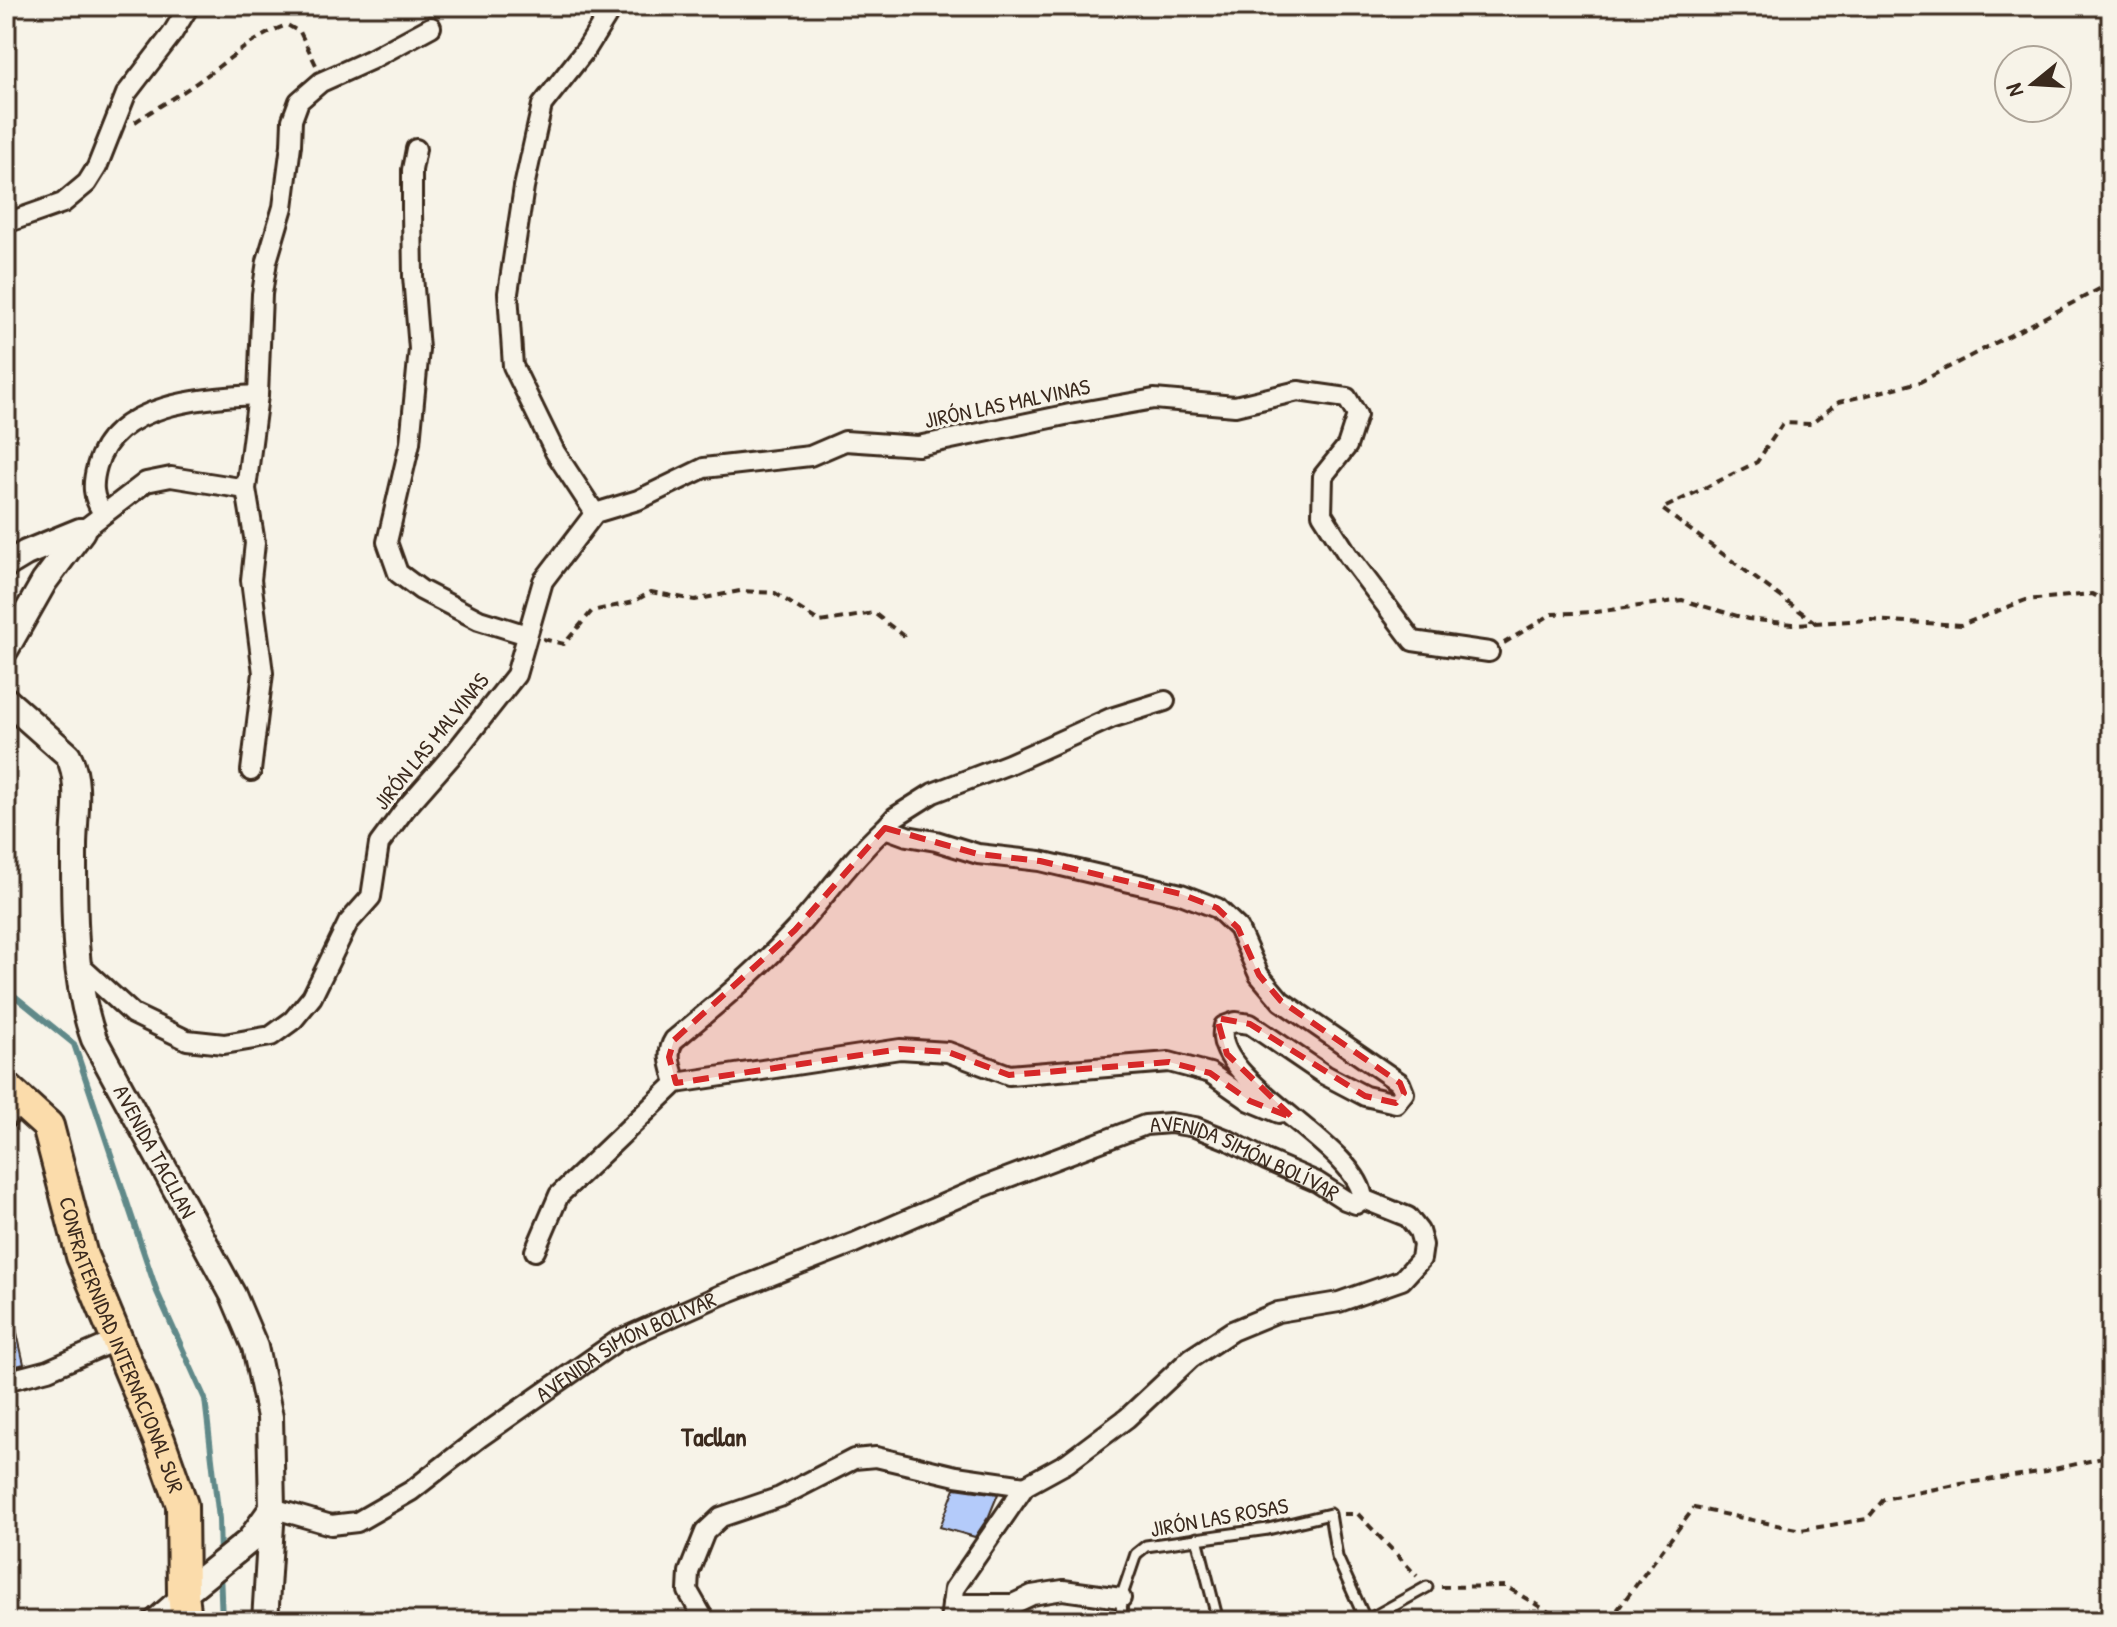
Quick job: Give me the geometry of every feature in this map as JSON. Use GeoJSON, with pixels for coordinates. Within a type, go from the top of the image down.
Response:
{"type":"FeatureCollection","features":[{"type":"Feature","properties":{"kind":"main road","name":"CONFRATERNIDAD INTERNACIONAL SUR"},"geometry":{"type":"LineString","coordinates":[[11,1103],[48,1126],[82,1256],[159,1440],[182,1505],[190,1598]]}},
{"type":"Feature","properties":{"kind":"street"},"geometry":{"type":"LineString","coordinates":[[6,223],[63,203],[87,183],[97,167],[126,94],[172,34],[189,6]]}},
{"type":"Feature","properties":{"kind":"street"},"geometry":{"type":"LineString","coordinates":[[595,513],[555,452],[513,366],[508,293],[524,187],[542,105],[587,48],[613,6]]}},
{"type":"Feature","properties":{"kind":"street"},"geometry":{"type":"LineString","coordinates":[[251,771],[263,673],[251,580],[255,543],[246,489],[258,395],[262,294],[267,261],[283,207],[292,120],[299,101],[321,82],[431,27]]}},
{"type":"Feature","properties":{"kind":"street"},"geometry":{"type":"LineString","coordinates":[[416,149],[412,170],[412,211],[419,349],[410,443],[387,542],[398,573],[421,590],[479,620],[527,635]]}},
{"type":"Feature","properties":{"kind":"street","name":"JIRÓN LAS MALVINAS"},"geometry":{"type":"LineString","coordinates":[[79,965],[133,1014],[187,1040],[224,1044],[271,1036],[293,1020],[312,997],[348,923],[371,897],[379,844],[516,675],[543,581],[595,513],[638,500],[704,468],[810,456],[845,441],[918,446],[1154,399],[1235,406],[1298,391],[1347,398],[1357,415],[1347,446],[1323,476],[1322,514],[1348,555],[1413,641],[1489,652]]}},
{"type":"Feature","properties":{"kind":"street"},"geometry":{"type":"LineString","coordinates":[[103,513],[95,500],[93,485],[98,461],[110,441],[133,420],[178,404],[221,396],[258,395]]}},
{"type":"Feature","properties":{"kind":"street"},"geometry":{"type":"LineString","coordinates":[[6,649],[44,582],[82,531],[146,482],[171,477],[246,489]]}},
{"type":"Feature","properties":{"kind":"street"},"geometry":{"type":"LineString","coordinates":[[6,565],[26,553],[82,531]]}},
{"type":"Feature","properties":{"kind":"street","name":"AVENIDA TACLLAN"},"geometry":{"type":"LineString","coordinates":[[6,700],[68,755],[72,763],[76,794],[74,846],[79,965],[86,1018],[94,1039],[233,1295],[255,1347],[270,1417],[272,1508],[265,1621]]}},
{"type":"Feature","properties":{"kind":"street"},"geometry":{"type":"LineString","coordinates":[[676,1083],[669,1057],[669,1048],[674,1040],[735,989],[795,930],[895,817],[933,793],[1009,764],[1111,718],[1165,701]]}},
{"type":"Feature","properties":{"kind":"street","name":"AVENIDA SIMÓN BOLÍVAR"},"geometry":{"type":"LineString","coordinates":[[272,1508],[331,1525],[357,1522],[411,1491],[479,1438],[617,1341],[980,1188],[1145,1125],[1170,1123],[1195,1127],[1317,1182],[1345,1200],[1356,1204],[1363,1199],[1362,1188],[1335,1156],[1248,1079],[1227,1054],[1221,1034],[1224,1026],[1235,1022],[1250,1024],[1325,1075],[1365,1096],[1396,1103],[1404,1093],[1400,1083],[1281,1001],[1259,975],[1238,928],[1217,908],[1181,894],[1040,861],[978,854],[885,828]]}},
{"type":"Feature","properties":{"kind":"street"},"geometry":{"type":"LineString","coordinates":[[535,1251],[559,1195],[676,1083],[900,1049],[948,1052],[1009,1075],[1169,1062],[1210,1073],[1250,1101],[1293,1118]]}},
{"type":"Feature","properties":{"kind":"street"},"geometry":{"type":"LineString","coordinates":[[1121,1598],[1063,1590],[1032,1595],[1013,1604],[951,1612],[954,1589],[1025,1486],[1067,1463],[1115,1427],[1191,1358],[1232,1331],[1278,1312],[1339,1302],[1402,1280],[1421,1259],[1423,1245],[1419,1231],[1408,1217],[1363,1199]]}},
{"type":"Feature","properties":{"kind":"street"},"geometry":{"type":"LineString","coordinates":[[6,1381],[48,1370],[117,1340]]}},
{"type":"Feature","properties":{"kind":"street"},"geometry":{"type":"LineString","coordinates":[[705,1621],[688,1591],[695,1551],[705,1532],[721,1517],[780,1497],[854,1459],[876,1457],[956,1476],[1025,1486]]}},
{"type":"Feature","properties":{"kind":"street"},"geometry":{"type":"LineString","coordinates":[[152,1621],[190,1598],[249,1541],[272,1508]]}},
{"type":"Feature","properties":{"kind":"lane","name":"JIRÓN LAS ROSAS"},"geometry":{"type":"LineString","coordinates":[[1122,1621],[1121,1598],[1136,1554],[1146,1546],[1268,1529],[1330,1514]]}},
{"type":"Feature","properties":{"kind":"lane"},"geometry":{"type":"LineString","coordinates":[[1330,1514],[1337,1557],[1366,1621],[1427,1587]]}},
{"type":"Feature","properties":{"kind":"lane"},"geometry":{"type":"LineString","coordinates":[[1197,1538],[1218,1621]]}},
{"type":"Feature","properties":{"kind":"path"},"geometry":{"type":"LineString","coordinates":[[105,145],[203,79],[235,53],[287,25],[300,32],[321,82]]}},
{"type":"Feature","properties":{"kind":"path"},"geometry":{"type":"LineString","coordinates":[[1816,623],[1662,509],[1757,462],[1783,423],[1811,424],[1839,402],[1920,382],[2111,283]]}},
{"type":"Feature","properties":{"kind":"path"},"geometry":{"type":"LineString","coordinates":[[527,635],[564,644],[592,611],[633,602],[651,592],[695,600],[740,591],[775,593],[820,622],[874,613],[906,638]]}},
{"type":"Feature","properties":{"kind":"path"},"geometry":{"type":"LineString","coordinates":[[1489,652],[1552,614],[1596,612],[1682,600],[1748,619],[1793,624],[1871,620],[1961,625],[2026,600],[2092,594],[2111,604]]}},
{"type":"Feature","properties":{"kind":"path"},"geometry":{"type":"LineString","coordinates":[[1609,1621],[1694,1508],[1801,1530],[1867,1519],[1884,1499],[2046,1471],[2111,1456]]}},
{"type":"Feature","properties":{"kind":"path"},"geometry":{"type":"LineString","coordinates":[[1330,1514],[1358,1514],[1427,1587],[1505,1586],[1564,1621]]}},
{"type":"Feature","properties":{"kind":"highlighted area"},"geometry":{"type":"Polygon","coordinates":[[[885,828],[978,854],[1040,861],[1181,894],[1217,908],[1238,928],[1259,975],[1281,1001],[1400,1083],[1404,1093],[1396,1103],[1365,1096],[1250,1024],[1217,1018],[1227,1054],[1293,1118],[1250,1101],[1210,1073],[1169,1062],[1009,1075],[948,1052],[900,1049],[676,1083],[669,1057],[674,1040],[795,930],[885,828]]]}},
{"type":"Feature","properties":{"kind":"building"},"geometry":{"type":"Polygon","coordinates":[[[13,1315],[24,1364],[6,1369],[6,1316],[13,1315]]]}},
{"type":"Feature","properties":{"kind":"building"},"geometry":{"type":"Polygon","coordinates":[[[955,1488],[998,1494],[989,1516],[975,1537],[940,1527],[955,1488]]]}},
{"type":"Feature","properties":{"kind":"waterway"},"geometry":{"type":"LineString","coordinates":[[6,989],[74,1044],[157,1292],[205,1399],[219,1519],[220,1556]]}},
{"type":"Feature","properties":{"kind":"waterway"},"geometry":{"type":"LineString","coordinates":[[220,1571],[222,1621]]}},
{"type":"Feature","properties":{"kind":"district","name":"Tacllan"},"geometry":{"type":"Point","coordinates":[714,1436]}}]}
